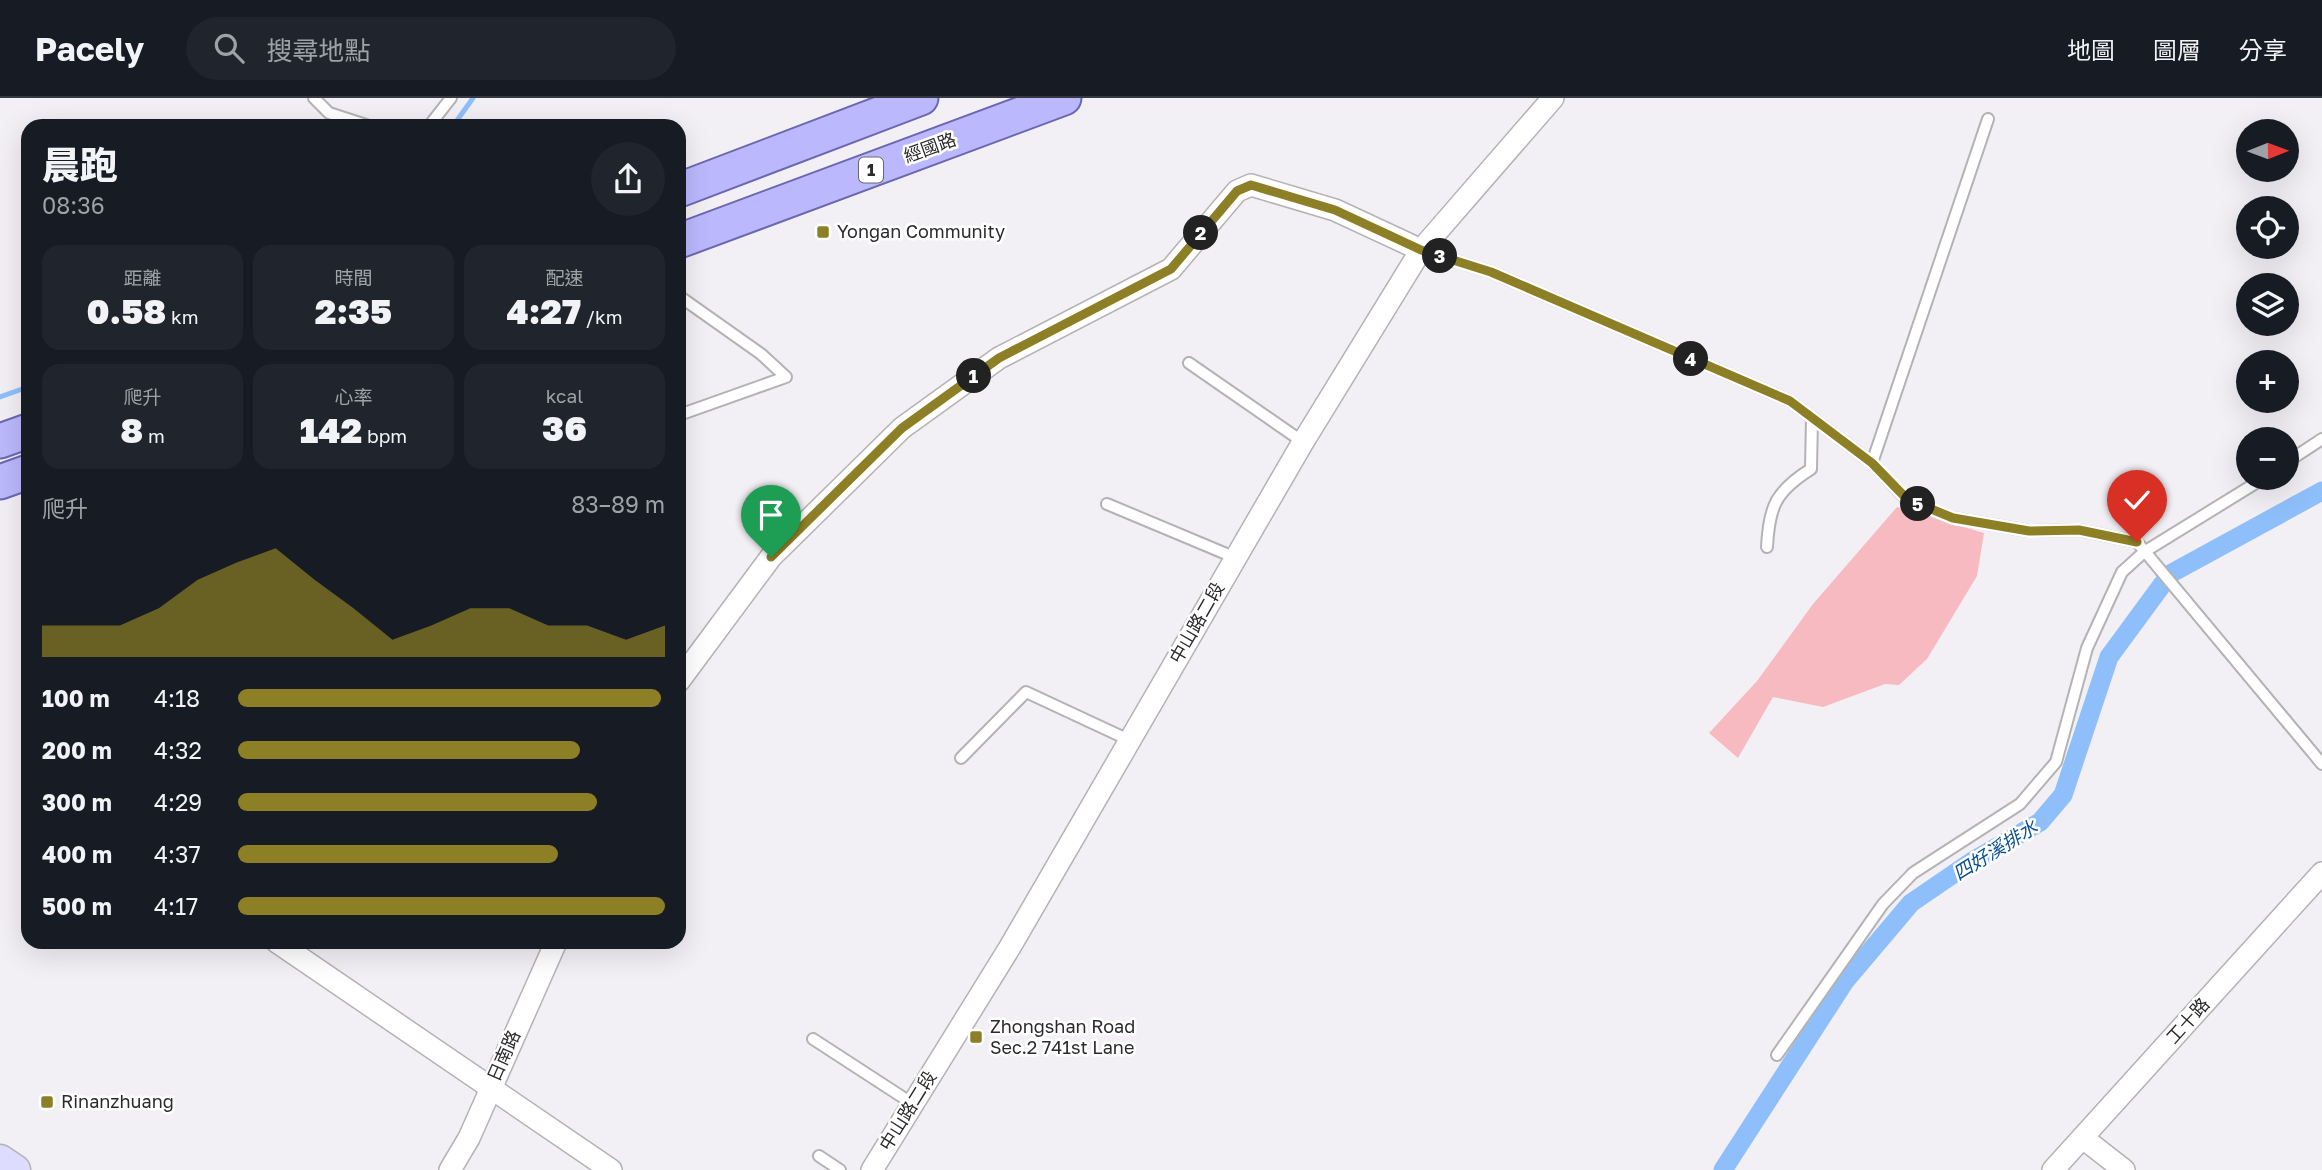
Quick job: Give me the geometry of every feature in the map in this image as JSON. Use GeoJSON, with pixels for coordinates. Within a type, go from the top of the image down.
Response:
{"type":"FeatureCollection","features":[{"type":"Feature","properties":{"kind":"main road"},"geometry":{"type":"LineString","coordinates":[[686,187],[921,98]]}},
{"type":"Feature","properties":{"kind":"main road","name":"經國路"},"geometry":{"type":"LineString","coordinates":[[686,238],[1064,98]]}},
{"type":"Feature","properties":{"kind":"main road"},"geometry":{"type":"LineString","coordinates":[[0,441],[21,434]]}},
{"type":"Feature","properties":{"kind":"main road"},"geometry":{"type":"LineString","coordinates":[[0,482],[21,474]]}},
{"type":"Feature","properties":{"kind":"street","name":"中山路二段"},"geometry":{"type":"LineString","coordinates":[[872,1170],[1010,947],[1303,442],[1421,250],[1553,98]]}},
{"type":"Feature","properties":{"kind":"street"},"geometry":{"type":"LineString","coordinates":[[686,672],[771,557],[902,428],[999,358],[1171,269],[1237,191],[1251,185],[1335,210],[1421,250]]}},
{"type":"Feature","properties":{"kind":"street","name":"工十路"},"geometry":{"type":"LineString","coordinates":[[2053,1170],[2322,873]]}},
{"type":"Feature","properties":{"kind":"street"},"geometry":{"type":"LineString","coordinates":[[287,949],[611,1170]]}},
{"type":"Feature","properties":{"kind":"street","name":"日南路"},"geometry":{"type":"LineString","coordinates":[[450,1170],[469,1138],[553,949]]}},
{"type":"Feature","properties":{"kind":"street"},"geometry":{"type":"LineString","coordinates":[[2083,1138],[2124,1170]]}},
{"type":"Feature","properties":{"kind":"street"},"geometry":{"type":"LineString","coordinates":[[0,1160],[15,1170]]}},
{"type":"Feature","properties":{"kind":"lane"},"geometry":{"type":"LineString","coordinates":[[314,98],[329,113],[347,119]]}},
{"type":"Feature","properties":{"kind":"lane"},"geometry":{"type":"LineString","coordinates":[[435,119],[452,98]]}},
{"type":"Feature","properties":{"kind":"lane"},"geometry":{"type":"LineString","coordinates":[[1872,463],[1988,119]]}},
{"type":"Feature","properties":{"kind":"lane"},"geometry":{"type":"LineString","coordinates":[[1421,250],[1504,277],[1790,401],[1872,463],[1907,499],[1953,518],[2029,531],[2079,530],[2137,542],[2322,764]]}},
{"type":"Feature","properties":{"kind":"lane"},"geometry":{"type":"LineString","coordinates":[[686,301],[761,354],[786,377],[686,413]]}},
{"type":"Feature","properties":{"kind":"lane"},"geometry":{"type":"LineString","coordinates":[[1189,363],[1303,442]]}},
{"type":"Feature","properties":{"kind":"lane"},"geometry":{"type":"LineString","coordinates":[[1767,547],[1771,514],[1785,485],[1811,469],[1811,418]]}},
{"type":"Feature","properties":{"kind":"lane"},"geometry":{"type":"LineString","coordinates":[[2299,454],[2322,439]]}},
{"type":"Feature","properties":{"kind":"lane"},"geometry":{"type":"LineString","coordinates":[[1777,1055],[1883,904],[1913,873],[2020,804],[2056,762],[2087,648],[2122,572],[2144,552],[2245,490]]}},
{"type":"Feature","properties":{"kind":"lane"},"geometry":{"type":"LineString","coordinates":[[1107,504],[1236,558]]}},
{"type":"Feature","properties":{"kind":"lane"},"geometry":{"type":"LineString","coordinates":[[961,758],[1026,692],[1129,740]]}},
{"type":"Feature","properties":{"kind":"lane"},"geometry":{"type":"LineString","coordinates":[[813,1039],[913,1104]]}},
{"type":"Feature","properties":{"kind":"lane"},"geometry":{"type":"LineString","coordinates":[[819,1156],[840,1170]]}},
{"type":"Feature","properties":{"kind":"shaded area"},"geometry":{"type":"Polygon","coordinates":[[[1897,507],[1984,533],[1977,576],[1927,659],[1899,685],[1885,684],[1823,707],[1773,697],[1738,758],[1709,733],[1757,681],[1813,604],[1897,507]]]}},
{"type":"Feature","properties":{"kind":"waterway"},"geometry":{"type":"LineString","coordinates":[[458,119],[473,98]]}},
{"type":"Feature","properties":{"kind":"waterway"},"geometry":{"type":"LineString","coordinates":[[0,397],[21,390]]}},
{"type":"Feature","properties":{"kind":"waterway","name":"四好溪排水"},"geometry":{"type":"LineString","coordinates":[[1723,1170],[1845,981],[1911,903],[1971,862],[2040,822],[2063,795],[2109,657],[2170,574],[2322,491]]}},
{"type":"Feature","properties":{"kind":"place","name":"Yongan Community"},"geometry":{"type":"Point","coordinates":[823,232]}},
{"type":"Feature","properties":{"kind":"place","name":"Zhongshan Road Sec.2 741st Lane"},"geometry":{"type":"Point","coordinates":[976,1037]}},
{"type":"Feature","properties":{"kind":"place","name":"Rinanzhuang"},"geometry":{"type":"Point","coordinates":[47,1102]}},
{"type":"Feature","properties":{"kind":"route"},"geometry":{"type":"LineString","coordinates":[[771,557],[902,428],[999,358],[1171,269],[1237,191],[1251,185],[1335,210],[1421,250],[1491,272],[1790,401],[1872,463],[1907,499],[1953,518],[2029,531],[2079,530],[2137,542]]}}]}
